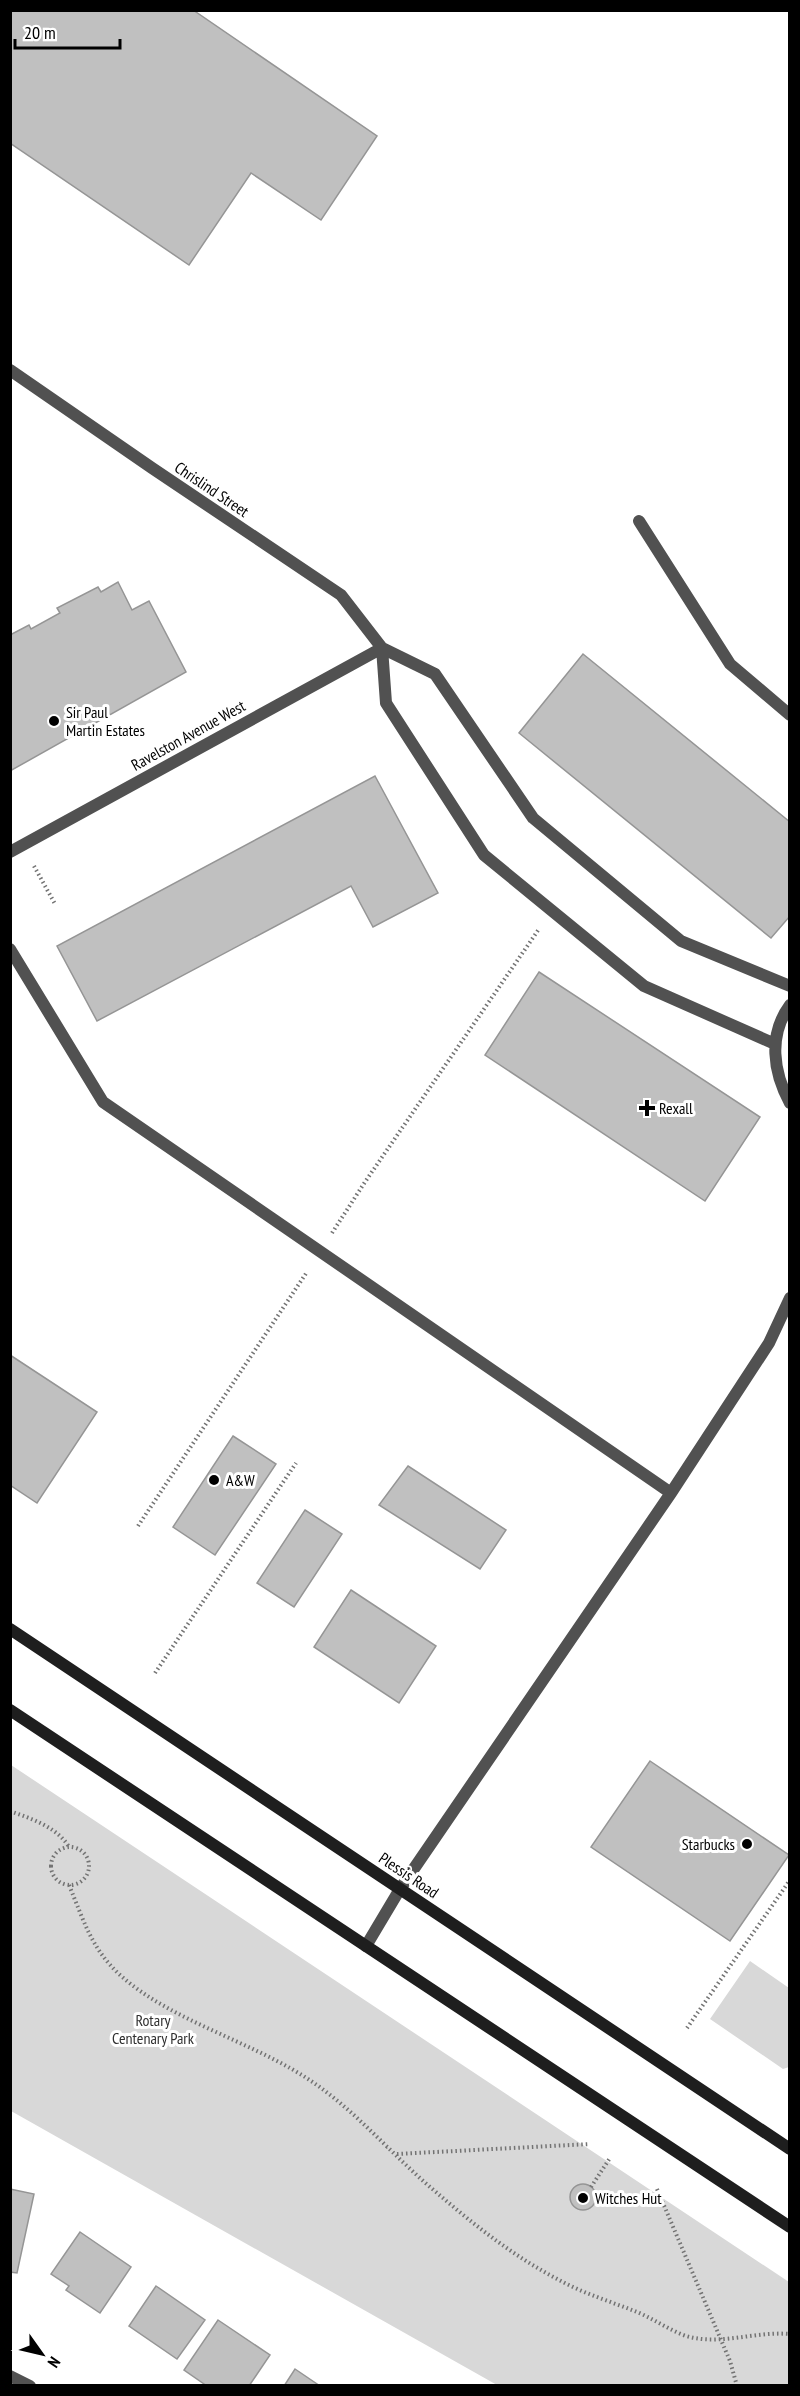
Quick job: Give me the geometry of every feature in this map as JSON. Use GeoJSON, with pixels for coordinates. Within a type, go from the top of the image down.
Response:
{"type":"FeatureCollection","features":[{"type":"Feature","properties":{"kind":"main road","name":"Plessis Road"},"geometry":{"type":"LineString","coordinates":[[10,1629],[789,2149]]}},
{"type":"Feature","properties":{"kind":"main road"},"geometry":{"type":"LineString","coordinates":[[10,1710],[789,2227]]}},
{"type":"Feature","properties":{"kind":"street","name":"Chrislind Street"},"geometry":{"type":"LineString","coordinates":[[10,370],[341,595],[382,648]]}},
{"type":"Feature","properties":{"kind":"street"},"geometry":{"type":"LineString","coordinates":[[639,522],[730,664],[789,715]]}},
{"type":"Feature","properties":{"kind":"street","name":"Ravelston Avenue West"},"geometry":{"type":"LineString","coordinates":[[10,852],[382,648]]}},
{"type":"Feature","properties":{"kind":"street"},"geometry":{"type":"LineString","coordinates":[[382,648],[435,674],[533,818],[672,934],[681,941],[789,986]]}},
{"type":"Feature","properties":{"kind":"street"},"geometry":{"type":"LineString","coordinates":[[382,648],[386,704],[484,855],[644,986],[775,1044]]}},
{"type":"Feature","properties":{"kind":"street"},"geometry":{"type":"LineString","coordinates":[[10,949],[103,1102],[672,1493]]}},
{"type":"Feature","properties":{"kind":"street"},"geometry":{"type":"LineString","coordinates":[[789,1005],[783,1015],[775,1044],[777,1074],[789,1103]]}},
{"type":"Feature","properties":{"kind":"street"},"geometry":{"type":"LineString","coordinates":[[366,1946],[400,1889],[672,1493],[769,1343],[789,1298]]}},
{"type":"Feature","properties":{"kind":"street"},"geometry":{"type":"LineString","coordinates":[[10,2376],[30,2385]]}},
{"type":"Feature","properties":{"kind":"path"},"geometry":{"type":"LineString","coordinates":[[138,1526],[321,1251],[364,1182],[540,928]]}},
{"type":"Feature","properties":{"kind":"path"},"geometry":{"type":"LineString","coordinates":[[155,1673],[296,1463]]}},
{"type":"Feature","properties":{"kind":"path"},"geometry":{"type":"LineString","coordinates":[[10,1811],[41,1824],[60,1836],[69,1847],[80,1850],[84,1854],[88,1865],[85,1877],[76,1884],[69,1885],[57,1881],[53,1876],[51,1863],[57,1852],[69,1847]]}},
{"type":"Feature","properties":{"kind":"path"},"geometry":{"type":"LineString","coordinates":[[687,2028],[789,1880]]}},
{"type":"Feature","properties":{"kind":"path"},"geometry":{"type":"LineString","coordinates":[[69,1885],[89,1936],[102,1955],[122,1976],[161,2003],[254,2049],[313,2082],[347,2108],[435,2191],[510,2249],[561,2281],[687,2336],[721,2340],[789,2334]]}},
{"type":"Feature","properties":{"kind":"path"},"geometry":{"type":"LineString","coordinates":[[397,2154],[590,2144]]}},
{"type":"Feature","properties":{"kind":"path"},"geometry":{"type":"LineString","coordinates":[[591,2187],[610,2158]]}},
{"type":"Feature","properties":{"kind":"path"},"geometry":{"type":"LineString","coordinates":[[657,2189],[721,2340],[737,2385]]}},
{"type":"Feature","properties":{"kind":"green space","name":"Rotary Centenary Park"},"geometry":{"type":"Polygon","coordinates":[[[11,1765],[789,2282],[789,2385],[497,2385],[11,2111],[11,1765]]]}},
{"type":"Feature","properties":{"kind":"green space"},"geometry":{"type":"Polygon","coordinates":[[[750,1961],[789,1988],[789,2067],[783,2069],[710,2019],[750,1961]]]}},
{"type":"Feature","properties":{"kind":"building"},"geometry":{"type":"Polygon","coordinates":[[[10,10],[193,10],[377,136],[321,220],[251,173],[189,265],[10,143],[10,10]]]}},
{"type":"Feature","properties":{"kind":"building","name":"Sir Paul Martin Estates"},"geometry":{"type":"Polygon","coordinates":[[[118,582],[132,610],[149,601],[186,672],[10,771],[10,635],[29,625],[31,629],[60,613],[57,608],[98,587],[101,592],[118,582]]]}},
{"type":"Feature","properties":{"kind":"building"},"geometry":{"type":"Polygon","coordinates":[[[583,654],[790,822],[790,916],[771,938],[519,733],[583,654]]]}},
{"type":"Feature","properties":{"kind":"building"},"geometry":{"type":"Polygon","coordinates":[[[375,776],[438,893],[373,927],[351,886],[97,1021],[57,946],[375,776]]]}},
{"type":"Feature","properties":{"kind":"building"},"geometry":{"type":"Polygon","coordinates":[[[539,972],[760,1117],[705,1201],[485,1055],[539,972]]]}},
{"type":"Feature","properties":{"kind":"building"},"geometry":{"type":"Polygon","coordinates":[[[10,1355],[97,1412],[37,1503],[10,1485],[10,1355]]]}},
{"type":"Feature","properties":{"kind":"building"},"geometry":{"type":"Polygon","coordinates":[[[233,1436],[276,1464],[215,1555],[173,1527],[233,1436]]]}},
{"type":"Feature","properties":{"kind":"building"},"geometry":{"type":"Polygon","coordinates":[[[408,1466],[506,1530],[480,1569],[379,1505],[408,1466]]]}},
{"type":"Feature","properties":{"kind":"building"},"geometry":{"type":"Polygon","coordinates":[[[305,1510],[342,1534],[294,1607],[257,1583],[305,1510]]]}},
{"type":"Feature","properties":{"kind":"building"},"geometry":{"type":"Polygon","coordinates":[[[351,1590],[436,1646],[399,1703],[314,1647],[351,1590]]]}},
{"type":"Feature","properties":{"kind":"building"},"geometry":{"type":"Polygon","coordinates":[[[650,1761],[789,1855],[730,1941],[591,1847],[650,1761]]]}},
{"type":"Feature","properties":{"kind":"building","name":"Witches Hut"},"geometry":{"type":"Polygon","coordinates":[[[583,2184],[592,2188],[596,2197],[592,2206],[583,2210],[574,2206],[570,2197],[574,2188],[583,2184]]]}},
{"type":"Feature","properties":{"kind":"building"},"geometry":{"type":"Polygon","coordinates":[[[10,2189],[34,2194],[17,2273],[10,2272],[10,2189]]]}},
{"type":"Feature","properties":{"kind":"building"},"geometry":{"type":"Polygon","coordinates":[[[80,2232],[131,2267],[100,2313],[66,2290],[69,2286],[51,2274],[80,2232]]]}},
{"type":"Feature","properties":{"kind":"building"},"geometry":{"type":"Polygon","coordinates":[[[156,2286],[205,2320],[177,2359],[129,2326],[156,2286]]]}},
{"type":"Feature","properties":{"kind":"building"},"geometry":{"type":"Polygon","coordinates":[[[218,2320],[270,2355],[249,2386],[207,2386],[184,2370],[218,2320]]]}},
{"type":"Feature","properties":{"kind":"building"},"geometry":{"type":"Polygon","coordinates":[[[295,2369],[320,2386],[284,2386],[295,2369]]]}},
{"type":"Feature","properties":{"kind":"place","name":"Sir Paul Martin Estates"},"geometry":{"type":"Point","coordinates":[54,721]}},
{"type":"Feature","properties":{"kind":"place","name":"Rexall"},"geometry":{"type":"Point","coordinates":[647,1108]}},
{"type":"Feature","properties":{"kind":"place","name":"A&W"},"geometry":{"type":"Point","coordinates":[214,1480]}},
{"type":"Feature","properties":{"kind":"place","name":"Starbucks"},"geometry":{"type":"Point","coordinates":[747,1844]}},
{"type":"Feature","properties":{"kind":"place","name":"Witches Hut"},"geometry":{"type":"Point","coordinates":[583,2198]}}]}
